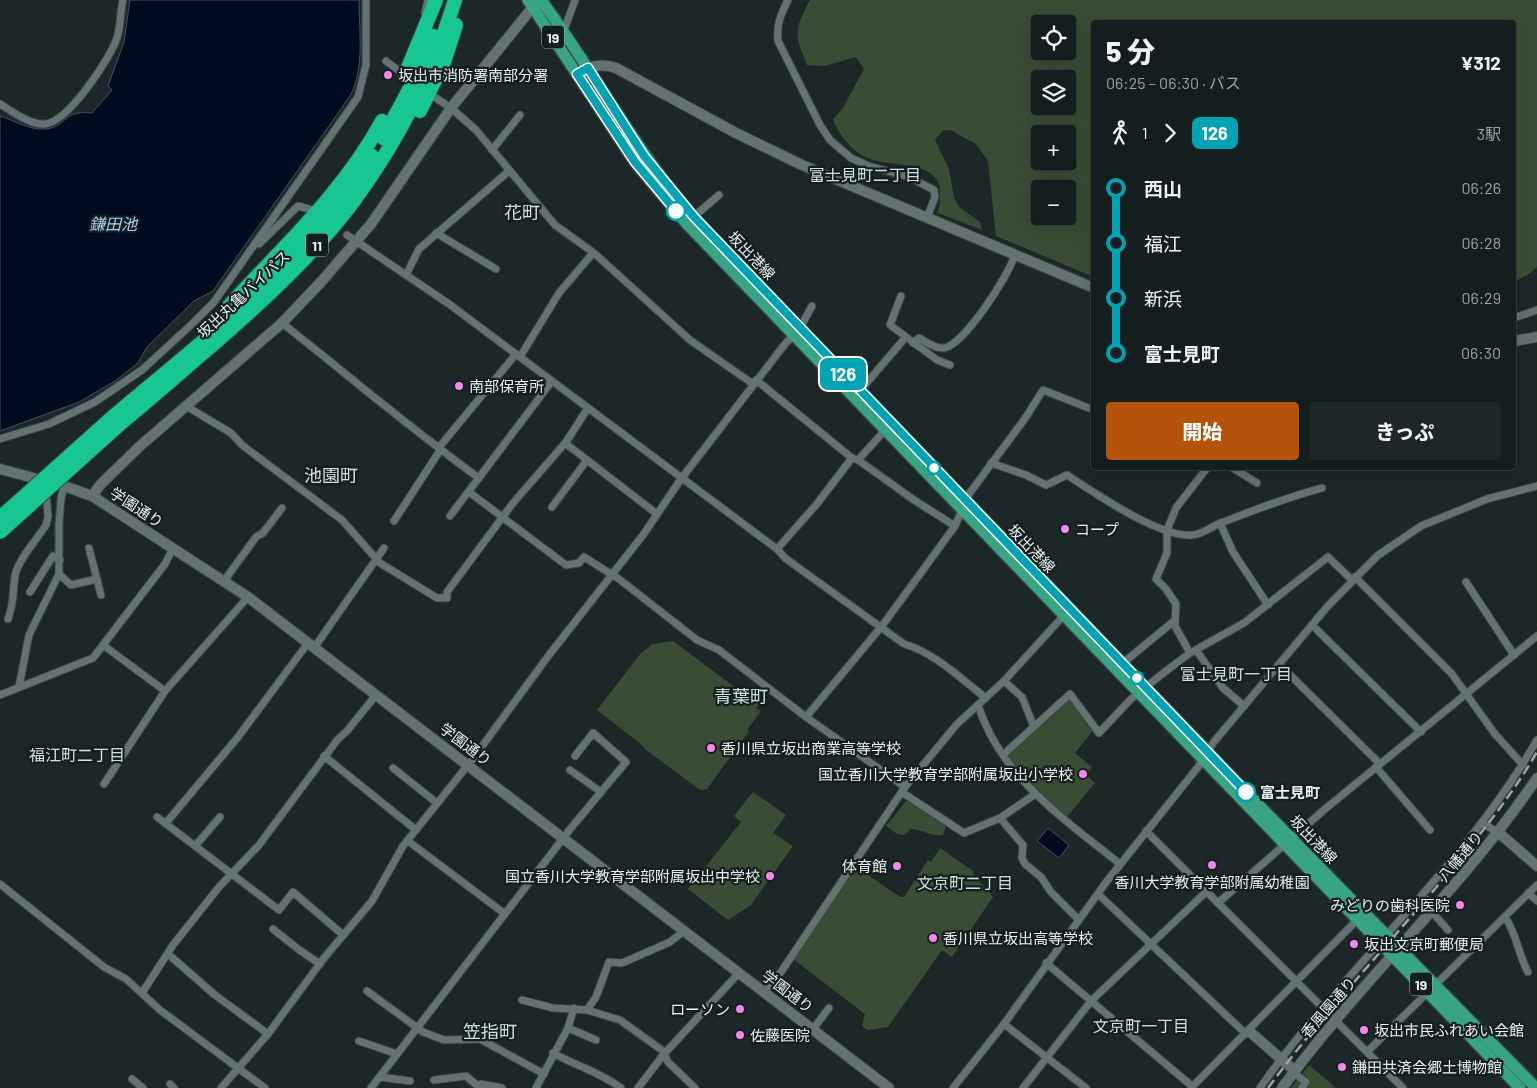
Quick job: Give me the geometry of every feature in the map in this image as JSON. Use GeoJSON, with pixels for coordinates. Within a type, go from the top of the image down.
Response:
{"type":"FeatureCollection","features":[{"type":"Feature","properties":{"kind":"highway"},"geometry":{"type":"LineString","coordinates":[[177,362],[303,228],[344,181],[374,135],[407,77],[436,0]]}},
{"type":"Feature","properties":{"kind":"highway","name":"坂出丸亀バイパス"},"geometry":{"type":"LineString","coordinates":[[0,518],[118,419],[148,401],[298,266],[353,202],[378,166],[418,95],[445,17],[445,0]]}},
{"type":"Feature","properties":{"kind":"highway","name":"坂出丸亀バイパス"},"geometry":{"type":"LineString","coordinates":[[0,532],[177,362],[290,259],[346,194],[390,126],[455,0]]}},
{"type":"Feature","properties":{"kind":"highway"},"geometry":{"type":"LineString","coordinates":[[428,93],[444,62],[463,0]]}},
{"type":"Feature","properties":{"kind":"highway","name":"11"},"geometry":{"type":"LineString","coordinates":[[148,401],[266,303],[311,262],[355,212],[379,179],[428,93]]}},
{"type":"Feature","properties":{"kind":"main road","name":"坂出港線"},"geometry":{"type":"LineString","coordinates":[[536,2],[564,31],[644,156],[690,220]]}},
{"type":"Feature","properties":{"kind":"main road","name":"坂出港線"},"geometry":{"type":"LineString","coordinates":[[536,2],[558,45],[635,162],[856,395],[965,500],[1067,612],[1142,690],[1207,752],[1288,841],[1431,988],[1520,1088]]}},
{"type":"Feature","properties":{"kind":"main road","name":"坂出港線"},"geometry":{"type":"LineString","coordinates":[[888,427],[963,512],[1123,663],[1142,690]]}},
{"type":"Feature","properties":{"kind":"main road","name":"坂出港線"},"geometry":{"type":"LineString","coordinates":[[1431,988],[1536,1088]]}},
{"type":"Feature","properties":{"kind":"street"},"geometry":{"type":"LineString","coordinates":[[0,104],[35,123],[50,123],[60,118],[97,74],[115,44],[123,0]]}},
{"type":"Feature","properties":{"kind":"street"},"geometry":{"type":"LineString","coordinates":[[0,439],[74,414],[95,402],[142,370],[206,310],[358,97],[366,65],[366,0]]}},
{"type":"Feature","properties":{"kind":"street"},"geometry":{"type":"LineString","coordinates":[[424,20],[428,0]]}},
{"type":"Feature","properties":{"kind":"street"},"geometry":{"type":"LineString","coordinates":[[558,45],[575,0]]}},
{"type":"Feature","properties":{"kind":"street"},"geometry":{"type":"LineString","coordinates":[[788,0],[780,17],[777,30],[778,41],[820,125],[830,140],[851,158],[869,166],[909,177],[934,190],[935,197],[927,218]]}},
{"type":"Feature","properties":{"kind":"street"},"geometry":{"type":"LineString","coordinates":[[92,496],[140,446],[282,323],[357,242],[451,108],[536,2]]}},
{"type":"Feature","properties":{"kind":"street"},"geometry":{"type":"LineString","coordinates":[[386,61],[407,77]]}},
{"type":"Feature","properties":{"kind":"street"},"geometry":{"type":"LineString","coordinates":[[577,74],[588,68],[606,66],[616,68],[752,141],[927,218],[1091,287]]}},
{"type":"Feature","properties":{"kind":"street"},"geometry":{"type":"LineString","coordinates":[[428,93],[451,108],[476,130],[555,225],[593,253],[690,340],[755,382],[855,459],[955,526]]}},
{"type":"Feature","properties":{"kind":"street"},"geometry":{"type":"LineString","coordinates":[[492,150],[520,115]]}},
{"type":"Feature","properties":{"kind":"street"},"geometry":{"type":"LineString","coordinates":[[406,275],[419,249],[509,171]]}},
{"type":"Feature","properties":{"kind":"street"},"geometry":{"type":"LineString","coordinates":[[690,220],[719,195]]}},
{"type":"Feature","properties":{"kind":"street"},"geometry":{"type":"LineString","coordinates":[[255,243],[259,244],[298,206],[309,209]]}},
{"type":"Feature","properties":{"kind":"street"},"geometry":{"type":"LineString","coordinates":[[436,233],[496,269]]}},
{"type":"Feature","properties":{"kind":"street"},"geometry":{"type":"LineString","coordinates":[[347,235],[449,304],[777,549],[785,558],[882,626],[904,644],[930,655],[986,698]]}},
{"type":"Feature","properties":{"kind":"street"},"geometry":{"type":"LineString","coordinates":[[394,521],[440,449],[518,356],[559,293],[593,253]]}},
{"type":"Feature","properties":{"kind":"street"},"geometry":{"type":"LineString","coordinates":[[913,343],[919,338],[938,348],[945,348],[954,343],[979,317],[1015,254]]}},
{"type":"Feature","properties":{"kind":"street"},"geometry":{"type":"LineString","coordinates":[[901,296],[890,325],[937,360],[950,365]]}},
{"type":"Feature","properties":{"kind":"street"},"geometry":{"type":"LineString","coordinates":[[221,1088],[268,1034],[342,934],[378,892],[393,861],[468,765],[549,655],[613,574],[681,479],[796,332],[812,306]]}},
{"type":"Feature","properties":{"kind":"street"},"geometry":{"type":"LineString","coordinates":[[1516,317],[1537,310]]}},
{"type":"Feature","properties":{"kind":"street"},"geometry":{"type":"LineString","coordinates":[[282,323],[359,384],[395,416],[479,478]]}},
{"type":"Feature","properties":{"kind":"street"},"geometry":{"type":"LineString","coordinates":[[1516,341],[1537,337]]}},
{"type":"Feature","properties":{"kind":"street"},"geometry":{"type":"LineString","coordinates":[[856,395],[905,338]]}},
{"type":"Feature","properties":{"kind":"street"},"geometry":{"type":"LineString","coordinates":[[450,516],[552,381]]}},
{"type":"Feature","properties":{"kind":"street"},"geometry":{"type":"LineString","coordinates":[[806,717],[882,626],[955,526],[963,512],[965,500],[1026,417],[1043,390],[1091,409]]}},
{"type":"Feature","properties":{"kind":"street"},"geometry":{"type":"LineString","coordinates":[[186,406],[232,433],[242,445],[342,520],[376,559],[437,598],[447,598],[447,592],[504,518],[513,503],[565,443],[588,408]]}},
{"type":"Feature","properties":{"kind":"street"},"geometry":{"type":"LineString","coordinates":[[777,549],[855,459],[888,427]]}},
{"type":"Feature","properties":{"kind":"street"},"geometry":{"type":"LineString","coordinates":[[565,443],[657,514]]}},
{"type":"Feature","properties":{"kind":"street"},"geometry":{"type":"LineString","coordinates":[[552,507],[587,460]]}},
{"type":"Feature","properties":{"kind":"street"},"geometry":{"type":"LineString","coordinates":[[991,463],[1026,475],[1046,485],[1067,475],[1117,508],[1167,530],[1194,535],[1220,523],[1322,488]]}},
{"type":"Feature","properties":{"kind":"street","name":"学園通り"},"geometry":{"type":"LineString","coordinates":[[0,469],[64,486],[92,496],[224,581],[564,838],[889,1088]]}},
{"type":"Feature","properties":{"kind":"street"},"geometry":{"type":"LineString","coordinates":[[1205,470],[1176,508],[1167,530],[1166,553],[1156,579],[1166,589],[1176,604],[1174,621],[1180,638],[1222,688],[1244,706]]}},
{"type":"Feature","properties":{"kind":"street"},"geometry":{"type":"LineString","coordinates":[[1236,470],[1256,483]]}},
{"type":"Feature","properties":{"kind":"street"},"geometry":{"type":"LineString","coordinates":[[8,619],[15,599],[14,575],[46,525],[48,518],[47,482]]}},
{"type":"Feature","properties":{"kind":"street"},"geometry":{"type":"LineString","coordinates":[[19,687],[30,635],[59,574],[60,508],[64,486]]}},
{"type":"Feature","properties":{"kind":"street"},"geometry":{"type":"LineString","coordinates":[[953,1088],[1004,1024],[1078,919],[1207,752],[1353,578],[1389,546],[1421,526],[1487,499],[1537,486]]}},
{"type":"Feature","properties":{"kind":"street"},"geometry":{"type":"LineString","coordinates":[[469,492],[566,565],[579,563],[584,557],[613,574],[696,640],[719,650],[964,834],[1000,818],[1034,795]]}},
{"type":"Feature","properties":{"kind":"street"},"geometry":{"type":"LineString","coordinates":[[224,581],[256,537],[263,533],[282,508]]}},
{"type":"Feature","properties":{"kind":"street"},"geometry":{"type":"LineString","coordinates":[[1220,523],[1233,552],[1268,605]]}},
{"type":"Feature","properties":{"kind":"street"},"geometry":{"type":"LineString","coordinates":[[89,548],[101,595]]}},
{"type":"Feature","properties":{"kind":"street"},"geometry":{"type":"LineString","coordinates":[[0,695],[93,658],[165,564],[173,548]]}},
{"type":"Feature","properties":{"kind":"street"},"geometry":{"type":"LineString","coordinates":[[166,823],[311,646],[384,548]]}},
{"type":"Feature","properties":{"kind":"street"},"geometry":{"type":"LineString","coordinates":[[30,592],[52,556],[60,560]]}},
{"type":"Feature","properties":{"kind":"street"},"geometry":{"type":"LineString","coordinates":[[1004,754],[1070,694],[1099,734],[1142,690],[1193,652],[1244,623],[1328,557],[1353,578],[1449,671],[1494,734],[1523,766]]}},
{"type":"Feature","properties":{"kind":"street"},"geometry":{"type":"LineString","coordinates":[[59,574],[71,585],[97,579]]}},
{"type":"Feature","properties":{"kind":"street"},"geometry":{"type":"LineString","coordinates":[[1466,582],[1514,655]]}},
{"type":"Feature","properties":{"kind":"street"},"geometry":{"type":"LineString","coordinates":[[104,784],[165,692],[248,598]]}},
{"type":"Feature","properties":{"kind":"street"},"geometry":{"type":"LineString","coordinates":[[764,992],[781,972],[884,817],[956,724],[1004,681],[1067,612]]}},
{"type":"Feature","properties":{"kind":"street"},"geometry":{"type":"LineString","coordinates":[[1123,663],[1174,621]]}},
{"type":"Feature","properties":{"kind":"street"},"geometry":{"type":"LineString","coordinates":[[1312,625],[1421,732]]}},
{"type":"Feature","properties":{"kind":"street"},"geometry":{"type":"LineString","coordinates":[[1218,903],[1288,841],[1537,636]]}},
{"type":"Feature","properties":{"kind":"street"},"geometry":{"type":"LineString","coordinates":[[103,645],[165,692]]}},
{"type":"Feature","properties":{"kind":"street"},"geometry":{"type":"LineString","coordinates":[[1279,664],[1378,766],[1430,830]]}},
{"type":"Feature","properties":{"kind":"street"},"geometry":{"type":"LineString","coordinates":[[1004,681],[1022,697],[1034,727]]}},
{"type":"Feature","properties":{"kind":"street"},"geometry":{"type":"LineString","coordinates":[[142,993],[168,954],[232,873],[259,845],[324,756],[376,695]]}},
{"type":"Feature","properties":{"kind":"street"},"geometry":{"type":"LineString","coordinates":[[978,705],[984,724],[1034,795],[1120,864]]}},
{"type":"Feature","properties":{"kind":"street"},"geometry":{"type":"LineString","coordinates":[[371,1088],[564,838],[626,762],[593,733],[575,756]]}},
{"type":"Feature","properties":{"kind":"street"},"geometry":{"type":"LineString","coordinates":[[1260,1088],[1280,1059],[1482,823],[1523,766],[1537,740]]}},
{"type":"Feature","properties":{"kind":"street"},"geometry":{"type":"LineString","coordinates":[[324,756],[416,830]]}},
{"type":"Feature","properties":{"kind":"street"},"geometry":{"type":"LineString","coordinates":[[393,768],[437,803]]}},
{"type":"Feature","properties":{"kind":"street"},"geometry":{"type":"LineString","coordinates":[[570,770],[601,792]]}},
{"type":"Feature","properties":{"kind":"street","name":"八幡通り"},"geometry":{"type":"LineString","coordinates":[[1397,952],[1499,833],[1537,778]]}},
{"type":"Feature","properties":{"kind":"street"},"geometry":{"type":"LineString","coordinates":[[157,817],[279,910],[293,892],[342,934]]}},
{"type":"Feature","properties":{"kind":"street"},"geometry":{"type":"LineString","coordinates":[[196,845],[220,817]]}},
{"type":"Feature","properties":{"kind":"street"},"geometry":{"type":"LineString","coordinates":[[1000,818],[1023,845],[1022,858],[1025,864],[1041,877],[1051,892],[1078,919]]}},
{"type":"Feature","properties":{"kind":"street"},"geometry":{"type":"LineString","coordinates":[[1482,823],[1499,833],[1537,866]]}},
{"type":"Feature","properties":{"kind":"street"},"geometry":{"type":"LineString","coordinates":[[1146,831],[1295,981],[1368,1050],[1368,1054],[1403,1088]]}},
{"type":"Feature","properties":{"kind":"street"},"geometry":{"type":"LineString","coordinates":[[408,841],[505,914]]}},
{"type":"Feature","properties":{"kind":"street"},"geometry":{"type":"LineString","coordinates":[[0,884],[104,967],[126,979],[160,1010],[265,1088]]}},
{"type":"Feature","properties":{"kind":"street"},"geometry":{"type":"LineString","coordinates":[[1368,1050],[1537,885]]}},
{"type":"Feature","properties":{"kind":"street"},"geometry":{"type":"LineString","coordinates":[[1023,1088],[1091,1001],[1206,891]]}},
{"type":"Feature","properties":{"kind":"street"},"geometry":{"type":"LineString","coordinates":[[1098,894],[1247,1032],[1306,1082],[1302,1088]]}},
{"type":"Feature","properties":{"kind":"street"},"geometry":{"type":"LineString","coordinates":[[1528,894],[1537,901]]}},
{"type":"Feature","properties":{"kind":"street"},"geometry":{"type":"LineString","coordinates":[[1432,912],[1448,930]]}},
{"type":"Feature","properties":{"kind":"street"},"geometry":{"type":"LineString","coordinates":[[1046,963],[1192,1087],[1295,981],[1361,917]]}},
{"type":"Feature","properties":{"kind":"street"},"geometry":{"type":"LineString","coordinates":[[1505,917],[1516,935],[1520,956],[1528,972]]}},
{"type":"Feature","properties":{"kind":"street"},"geometry":{"type":"LineString","coordinates":[[273,928],[320,964]]}},
{"type":"Feature","properties":{"kind":"street"},"geometry":{"type":"LineString","coordinates":[[587,1010],[596,997],[608,962],[622,963],[670,942],[684,931]]}},
{"type":"Feature","properties":{"kind":"street","name":"香風園通り"},"geometry":{"type":"LineString","coordinates":[[1282,1088],[1296,1073],[1336,1020],[1397,952]]}},
{"type":"Feature","properties":{"kind":"street"},"geometry":{"type":"LineString","coordinates":[[168,954],[215,995],[268,1034]]}},
{"type":"Feature","properties":{"kind":"street"},"geometry":{"type":"LineString","coordinates":[[638,1088],[664,1054],[739,973]]}},
{"type":"Feature","properties":{"kind":"street"},"geometry":{"type":"LineString","coordinates":[[367,991],[418,1029],[444,1040],[480,1040],[544,1074]]}},
{"type":"Feature","properties":{"kind":"street"},"geometry":{"type":"LineString","coordinates":[[522,1000],[552,1008],[587,1010],[620,1020],[664,1054],[668,1062],[695,1088]]}},
{"type":"Feature","properties":{"kind":"street"},"geometry":{"type":"LineString","coordinates":[[547,1088],[538,1086],[568,1028],[574,1008]]}},
{"type":"Feature","properties":{"kind":"street"},"geometry":{"type":"LineString","coordinates":[[813,1029],[829,1008]]}},
{"type":"Feature","properties":{"kind":"street"},"geometry":{"type":"LineString","coordinates":[[1004,1024],[1086,1088]]}},
{"type":"Feature","properties":{"kind":"street"},"geometry":{"type":"LineString","coordinates":[[568,1028],[596,1040]]}},
{"type":"Feature","properties":{"kind":"street"},"geometry":{"type":"LineString","coordinates":[[359,1041],[397,1054]]}},
{"type":"Feature","properties":{"kind":"street"},"geometry":{"type":"LineString","coordinates":[[553,1054],[582,1068],[600,1074],[621,1088]]}},
{"type":"Feature","properties":{"kind":"street"},"geometry":{"type":"LineString","coordinates":[[434,1080],[466,1076],[479,1087],[481,1084],[502,1088]]}},
{"type":"Feature","properties":{"kind":"street"},"geometry":{"type":"LineString","coordinates":[[380,1077],[410,1081]]}},
{"type":"Feature","properties":{"kind":"street"},"geometry":{"type":"LineString","coordinates":[[132,1079],[143,1088]]}},
{"type":"Feature","properties":{"kind":"green space"},"geometry":{"type":"Polygon","coordinates":[[[810,0],[1537,0],[1537,267],[1516,281],[1516,20],[1091,20],[1091,276],[996,236],[988,161],[976,144],[950,130],[943,130],[935,140],[949,169],[954,198],[959,207],[980,222],[982,230],[938,213],[940,190],[938,182],[933,175],[916,167],[876,161],[862,155],[851,147],[842,137],[833,119],[843,108],[864,69],[856,57],[824,66],[807,65],[798,39],[799,26],[810,0]]]}},
{"type":"Feature","properties":{"kind":"green space"},"geometry":{"type":"Polygon","coordinates":[[[673,641],[745,695],[748,694],[760,703],[756,708],[761,711],[747,730],[749,731],[707,789],[700,790],[597,710],[641,653],[653,644],[673,641]]]}},
{"type":"Feature","properties":{"kind":"green space"},"geometry":{"type":"Polygon","coordinates":[[[1068,698],[1094,729],[1075,753],[1092,767],[1086,775],[1095,783],[1066,818],[1035,793],[1008,755],[1068,698]]]}},
{"type":"Feature","properties":{"kind":"green space"},"geometry":{"type":"Polygon","coordinates":[[[753,792],[786,815],[773,833],[793,846],[751,905],[728,920],[688,889],[741,822],[734,816],[753,792]]]}},
{"type":"Feature","properties":{"kind":"green space"},"geometry":{"type":"Polygon","coordinates":[[[907,800],[946,826],[943,835],[911,829],[904,835],[897,834],[886,826],[907,800]]]}},
{"type":"Feature","properties":{"kind":"green space"},"geometry":{"type":"Polygon","coordinates":[[[940,848],[973,871],[974,875],[993,897],[952,957],[942,950],[888,1027],[867,1030],[862,1026],[865,1014],[793,959],[855,866],[900,897],[904,897],[928,860],[931,862],[940,848]]]}},
{"type":"Feature","properties":{"kind":"green space"},"geometry":{"type":"Polygon","coordinates":[[[1309,1065],[1336,1088],[1291,1088],[1309,1065]]]}},
{"type":"Feature","properties":{"kind":"water","name":"鎌田池"},"geometry":{"type":"Polygon","coordinates":[[[130,0],[359,0],[360,49],[355,85],[350,96],[213,291],[194,301],[147,347],[138,363],[115,381],[79,402],[0,431],[0,116],[28,127],[46,129],[59,125],[75,114],[92,113],[112,90],[108,86],[124,42],[130,0]]]}},
{"type":"Feature","properties":{"kind":"water"},"geometry":{"type":"Polygon","coordinates":[[[1048,828],[1069,845],[1059,858],[1037,841],[1048,828]]]}},
{"type":"Feature","properties":{"kind":"railway"},"geometry":{"type":"LineString","coordinates":[[1268,1088],[1314,1029],[1435,889],[1490,821],[1537,752]]}},
{"type":"Feature","properties":{"kind":"bus line","name":"126"},"geometry":{"type":"LineString","coordinates":[[676,211],[635,162],[577,74],[588,68],[644,156],[694,217],[1246,792]]}},
{"type":"Feature","properties":{"kind":"place","name":"坂出市消防署南部分署"},"geometry":{"type":"Point","coordinates":[388,75]}},
{"type":"Feature","properties":{"kind":"place","name":"南部保育所"},"geometry":{"type":"Point","coordinates":[459,386]}},
{"type":"Feature","properties":{"kind":"place","name":"コープ"},"geometry":{"type":"Point","coordinates":[1065,529]}},
{"type":"Feature","properties":{"kind":"place","name":"香川県立坂出商業高等学校"},"geometry":{"type":"Point","coordinates":[711,748]}},
{"type":"Feature","properties":{"kind":"place","name":"国立香川大学教育学部附属坂出小学校"},"geometry":{"type":"Point","coordinates":[1083,774]}},
{"type":"Feature","properties":{"kind":"place","name":"富士見町"},"geometry":{"type":"Point","coordinates":[1246,792]}},
{"type":"Feature","properties":{"kind":"place","name":"香川大学教育学部附属幼稚園"},"geometry":{"type":"Point","coordinates":[1212,865]}},
{"type":"Feature","properties":{"kind":"place","name":"体育館"},"geometry":{"type":"Point","coordinates":[897,866]}},
{"type":"Feature","properties":{"kind":"place","name":"国立香川大学教育学部附属坂出中学校"},"geometry":{"type":"Point","coordinates":[770,876]}},
{"type":"Feature","properties":{"kind":"place","name":"みどりの歯科医院"},"geometry":{"type":"Point","coordinates":[1460,905]}},
{"type":"Feature","properties":{"kind":"place","name":"香川県立坂出高等学校"},"geometry":{"type":"Point","coordinates":[933,938]}},
{"type":"Feature","properties":{"kind":"place","name":"坂出文京町郵便局"},"geometry":{"type":"Point","coordinates":[1354,944]}},
{"type":"Feature","properties":{"kind":"place","name":"ローソン"},"geometry":{"type":"Point","coordinates":[740,1009]}},
{"type":"Feature","properties":{"kind":"place","name":"坂出市民ふれあい会館"},"geometry":{"type":"Point","coordinates":[1364,1030]}},
{"type":"Feature","properties":{"kind":"place","name":"佐藤医院"},"geometry":{"type":"Point","coordinates":[740,1035]}},
{"type":"Feature","properties":{"kind":"place","name":"鎌田共済会郷土博物館"},"geometry":{"type":"Point","coordinates":[1342,1067]}},
{"type":"Feature","properties":{"kind":"district","name":"富士見町二丁目"},"geometry":{"type":"Point","coordinates":[865,174]}},
{"type":"Feature","properties":{"kind":"district","name":"花町"},"geometry":{"type":"Point","coordinates":[522,212]}},
{"type":"Feature","properties":{"kind":"district","name":"池園町"},"geometry":{"type":"Point","coordinates":[331,475]}},
{"type":"Feature","properties":{"kind":"district","name":"富士見町一丁目"},"geometry":{"type":"Point","coordinates":[1236,673]}},
{"type":"Feature","properties":{"kind":"district","name":"青葉町"},"geometry":{"type":"Point","coordinates":[741,696]}},
{"type":"Feature","properties":{"kind":"district","name":"福江町二丁目"},"geometry":{"type":"Point","coordinates":[77,754]}},
{"type":"Feature","properties":{"kind":"district","name":"文京町二丁目"},"geometry":{"type":"Point","coordinates":[965,882]}},
{"type":"Feature","properties":{"kind":"district","name":"文京町一丁目"},"geometry":{"type":"Point","coordinates":[1141,1025]}},
{"type":"Feature","properties":{"kind":"district","name":"笠指町"},"geometry":{"type":"Point","coordinates":[490,1031]}}]}
